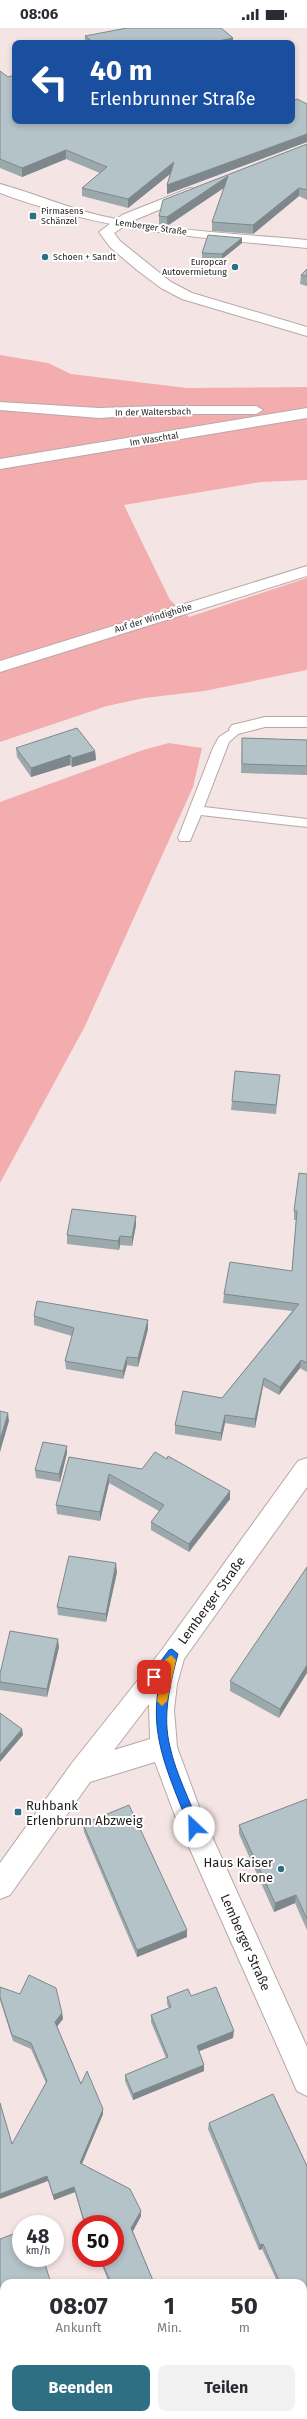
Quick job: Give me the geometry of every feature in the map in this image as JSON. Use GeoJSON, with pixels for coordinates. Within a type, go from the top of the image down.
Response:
{"type":"FeatureCollection","features":[{"type":"Feature","properties":{"kind":"street"},"geometry":{"type":"LineString","coordinates":[[205,186],[117,223],[106,232],[109,238],[166,285],[210,304],[307,332]]}},
{"type":"Feature","properties":{"kind":"street","name":"Lemberger Straße"},"geometry":{"type":"LineString","coordinates":[[0,188],[57,208],[117,223],[164,230],[307,244]]}},
{"type":"Feature","properties":{"kind":"street","name":"In der Waltersbach"},"geometry":{"type":"LineString","coordinates":[[0,406],[99,413],[161,410],[307,410]]}},
{"type":"Feature","properties":{"kind":"street","name":"Im Waschtal"},"geometry":{"type":"LineString","coordinates":[[0,464],[307,413]]}},
{"type":"Feature","properties":{"kind":"street","name":"Auf der Windighöhe"},"geometry":{"type":"LineString","coordinates":[[0,667],[113,630],[307,571]]}},
{"type":"Feature","properties":{"kind":"street"},"geometry":{"type":"LineString","coordinates":[[238,729],[265,722],[307,722]]}},
{"type":"Feature","properties":{"kind":"street","name":"Lemberger Straße"},"geometry":{"type":"LineString","coordinates":[[307,1468],[172,1654],[164,1684],[161,1710],[164,1747],[188,1814],[307,2081]]}},
{"type":"Feature","properties":{"kind":"street"},"geometry":{"type":"LineString","coordinates":[[0,1886],[81,1772],[172,1654]]}},
{"type":"Feature","properties":{"kind":"street"},"geometry":{"type":"LineString","coordinates":[[81,1772],[164,1747]]}},
{"type":"Feature","properties":{"kind":"lane"},"geometry":{"type":"LineString","coordinates":[[185,838],[220,748],[224,740],[238,729]]}},
{"type":"Feature","properties":{"kind":"lane"},"geometry":{"type":"LineString","coordinates":[[195,810],[307,823]]}},
{"type":"Feature","properties":{"kind":"shaded area"},"geometry":{"type":"Polygon","coordinates":[[[0,355],[48,363],[71,374],[187,388],[307,387],[307,480],[261,482],[124,505],[170,600],[189,617],[307,578],[307,670],[204,691],[144,698],[107,706],[0,742],[0,355]]]}},
{"type":"Feature","properties":{"kind":"shaded area"},"geometry":{"type":"Polygon","coordinates":[[[169,743],[202,748],[193,787],[85,1026],[0,1183],[0,802],[143,750],[169,743]]]}},
{"type":"Feature","properties":{"kind":"building"},"geometry":{"type":"Polygon","coordinates":[[[127,28],[221,28],[233,38],[223,40],[90,40],[85,36],[127,28]]]}},
{"type":"Feature","properties":{"kind":"building"},"geometry":{"type":"Polygon","coordinates":[[[0,71],[8,77],[12,76],[12,124],[295,124],[295,100],[297,99],[307,104],[307,134],[167,185],[174,162],[128,199],[82,188],[107,167],[66,150],[22,168],[0,159],[0,71]]]}},
{"type":"Feature","properties":{"kind":"building"},"geometry":{"type":"Polygon","coordinates":[[[307,144],[307,190],[299,188],[253,225],[212,222],[228,176],[167,217],[159,216],[163,200],[307,144]]]}},
{"type":"Feature","properties":{"kind":"building"},"geometry":{"type":"Polygon","coordinates":[[[208,235],[242,238],[222,254],[202,253],[208,235]]]}},
{"type":"Feature","properties":{"kind":"building"},"geometry":{"type":"Polygon","coordinates":[[[307,269],[307,276],[301,275],[307,269]]]}},
{"type":"Feature","properties":{"kind":"building"},"geometry":{"type":"Polygon","coordinates":[[[77,728],[95,751],[72,758],[70,755],[31,768],[16,748],[77,728]]]}},
{"type":"Feature","properties":{"kind":"building"},"geometry":{"type":"Polygon","coordinates":[[[242,738],[307,740],[307,766],[242,764],[242,738]]]}},
{"type":"Feature","properties":{"kind":"building"},"geometry":{"type":"Polygon","coordinates":[[[235,1071],[280,1075],[276,1105],[232,1101],[235,1071]]]}},
{"type":"Feature","properties":{"kind":"building"},"geometry":{"type":"Polygon","coordinates":[[[299,1173],[307,1174],[307,1363],[301,1360],[280,1387],[264,1378],[255,1419],[225,1415],[221,1433],[175,1425],[183,1391],[222,1398],[299,1304],[224,1294],[230,1262],[292,1271],[297,1211],[294,1211],[299,1173]]]}},
{"type":"Feature","properties":{"kind":"building"},"geometry":{"type":"Polygon","coordinates":[[[72,1209],[136,1216],[132,1237],[120,1236],[118,1241],[67,1235],[72,1209]]]}},
{"type":"Feature","properties":{"kind":"building"},"geometry":{"type":"Polygon","coordinates":[[[37,1301],[148,1320],[138,1358],[127,1357],[123,1371],[65,1361],[74,1328],[34,1316],[37,1301]]]}},
{"type":"Feature","properties":{"kind":"building"},"geometry":{"type":"Polygon","coordinates":[[[0,1411],[8,1413],[0,1440],[0,1411]]]}},
{"type":"Feature","properties":{"kind":"building"},"geometry":{"type":"Polygon","coordinates":[[[43,1442],[67,1446],[59,1474],[35,1470],[43,1442]]]}},
{"type":"Feature","properties":{"kind":"building"},"geometry":{"type":"Polygon","coordinates":[[[155,1452],[167,1459],[168,1456],[230,1491],[189,1544],[151,1522],[164,1505],[109,1474],[100,1512],[56,1505],[69,1457],[142,1469],[155,1452]]]}},
{"type":"Feature","properties":{"kind":"building"},"geometry":{"type":"Polygon","coordinates":[[[69,1556],[116,1563],[106,1614],[57,1607],[69,1556]]]}},
{"type":"Feature","properties":{"kind":"building"},"geometry":{"type":"Polygon","coordinates":[[[307,1567],[307,1665],[280,1709],[230,1681],[307,1567]]]}},
{"type":"Feature","properties":{"kind":"building"},"geometry":{"type":"Polygon","coordinates":[[[10,1631],[58,1639],[47,1689],[0,1682],[0,1674],[10,1631]]]}},
{"type":"Feature","properties":{"kind":"building"},"geometry":{"type":"Polygon","coordinates":[[[0,1713],[22,1729],[0,1755],[0,1713]]]}},
{"type":"Feature","properties":{"kind":"building","name":"Haus Kaiser Krone"},"geometry":{"type":"Polygon","coordinates":[[[307,1799],[307,1919],[296,1895],[275,1903],[239,1825],[307,1799]]]}},
{"type":"Feature","properties":{"kind":"building"},"geometry":{"type":"Polygon","coordinates":[[[129,1805],[187,1930],[137,1950],[83,1824],[129,1805]]]}},
{"type":"Feature","properties":{"kind":"building"},"geometry":{"type":"Polygon","coordinates":[[[29,1975],[56,1988],[62,2013],[55,2022],[81,2084],[87,2071],[103,2109],[80,2163],[130,2189],[141,2211],[131,2228],[152,2279],[109,2279],[104,2267],[124,2267],[124,2215],[82,2215],[74,2187],[53,2195],[47,2176],[0,2194],[0,2103],[12,2144],[47,2081],[31,2043],[12,2035],[0,1997],[0,1987],[20,1994],[29,1975]]]}},
{"type":"Feature","properties":{"kind":"building"},"geometry":{"type":"Polygon","coordinates":[[[216,1987],[234,2031],[197,2046],[204,2065],[133,2094],[125,2075],[168,2057],[151,2015],[171,2007],[167,1997],[188,1989],[191,1996],[216,1987]]]}},
{"type":"Feature","properties":{"kind":"building"},"geometry":{"type":"Polygon","coordinates":[[[273,2094],[307,2166],[307,2279],[278,2279],[263,2244],[260,2245],[209,2123],[273,2094]]]}},
{"type":"Feature","properties":{"kind":"building"},"geometry":{"type":"Polygon","coordinates":[[[12,2234],[12,2267],[46,2267],[50,2279],[0,2279],[0,2239],[12,2234]]]}},
{"type":"Feature","properties":{"kind":"slow traffic"},"geometry":{"type":"LineString","coordinates":[[162,1701],[164,1684],[171,1660]]}},
{"type":"Feature","properties":{"kind":"place","name":"Pirmasens Schänzel"},"geometry":{"type":"Point","coordinates":[33,216]}},
{"type":"Feature","properties":{"kind":"place","name":"Schoen + Sandt"},"geometry":{"type":"Point","coordinates":[45,257]}},
{"type":"Feature","properties":{"kind":"place","name":"Europcar Autovermietung"},"geometry":{"type":"Point","coordinates":[235,267]}},
{"type":"Feature","properties":{"kind":"place","name":"Ruhbank Erlenbrunn Abzweig"},"geometry":{"type":"Point","coordinates":[18,1812]}},
{"type":"Feature","properties":{"kind":"place","name":"Haus Kaiser Krone"},"geometry":{"type":"Point","coordinates":[281,1869]}},
{"type":"Feature","properties":{"kind":"route"},"geometry":{"type":"LineString","coordinates":[[154,1677],[172,1654],[164,1684],[161,1710],[164,1747],[194,1827]]}}]}
